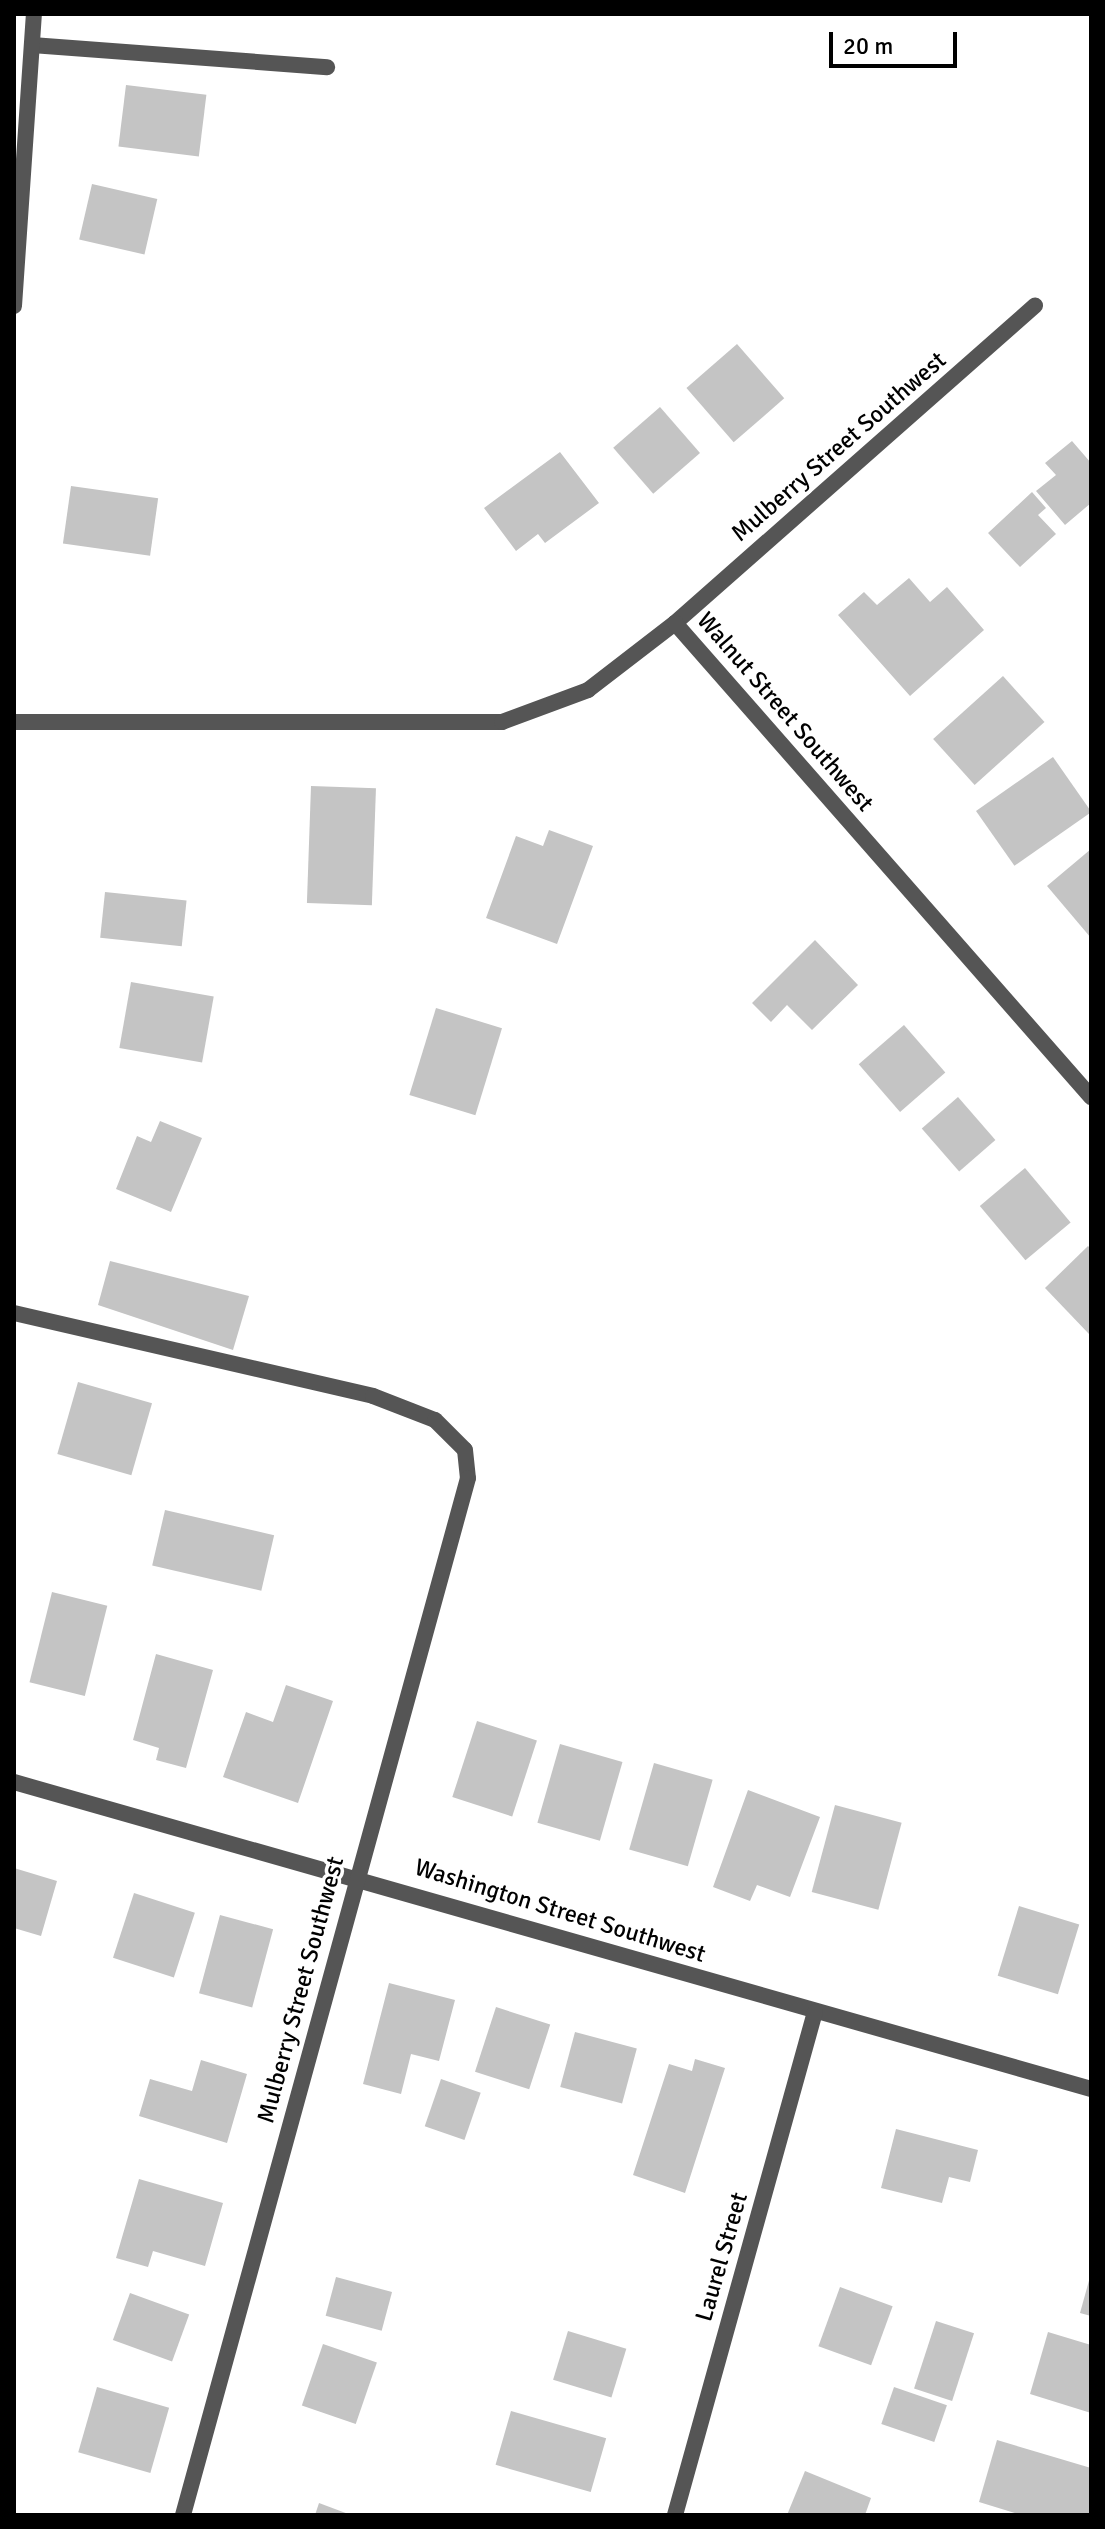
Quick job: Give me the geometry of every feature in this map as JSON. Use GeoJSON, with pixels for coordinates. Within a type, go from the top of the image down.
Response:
{"type":"FeatureCollection","features":[{"type":"Feature","properties":{"kind":"street"},"geometry":{"type":"LineString","coordinates":[[14,306],[21,120],[34,14]]}},
{"type":"Feature","properties":{"kind":"street"},"geometry":{"type":"LineString","coordinates":[[32,45],[327,67]]}},
{"type":"Feature","properties":{"kind":"street","name":"Mulberry Street Southwest"},"geometry":{"type":"LineString","coordinates":[[675,623],[1035,306]]}},
{"type":"Feature","properties":{"kind":"street","name":"Walnut Street Southwest"},"geometry":{"type":"LineString","coordinates":[[14,722],[502,722],[588,690],[675,623],[1091,1097]]}},
{"type":"Feature","properties":{"kind":"street","name":"Mulberry Street Southwest"},"geometry":{"type":"LineString","coordinates":[[14,1313],[373,1396],[435,1420],[465,1450],[468,1478],[183,2515]]}},
{"type":"Feature","properties":{"kind":"street","name":"Washington Street Southwest"},"geometry":{"type":"LineString","coordinates":[[14,1782],[357,1876],[815,2012],[1091,2089]]}},
{"type":"Feature","properties":{"kind":"street","name":"Laurel Street"},"geometry":{"type":"LineString","coordinates":[[675,2515],[815,2012]]}},
{"type":"Feature","properties":{"kind":"building"},"geometry":{"type":"Polygon","coordinates":[[[126,85],[206,95],[199,156],[118,147],[126,85]]]}},
{"type":"Feature","properties":{"kind":"building"},"geometry":{"type":"Polygon","coordinates":[[[92,184],[157,199],[144,255],[79,240],[92,184]]]}},
{"type":"Feature","properties":{"kind":"building"},"geometry":{"type":"Polygon","coordinates":[[[737,344],[784,398],[734,442],[686,388],[737,344]]]}},
{"type":"Feature","properties":{"kind":"building"},"geometry":{"type":"Polygon","coordinates":[[[660,407],[700,453],[653,494],[613,448],[660,407]]]}},
{"type":"Feature","properties":{"kind":"building"},"geometry":{"type":"Polygon","coordinates":[[[1072,441],[1091,463],[1091,503],[1065,525],[1036,491],[1056,475],[1045,463],[1072,441]]]}},
{"type":"Feature","properties":{"kind":"building"},"geometry":{"type":"Polygon","coordinates":[[[560,452],[599,503],[545,543],[538,534],[516,551],[484,508],[560,452]]]}},
{"type":"Feature","properties":{"kind":"building"},"geometry":{"type":"Polygon","coordinates":[[[71,486],[158,498],[150,556],[63,543],[71,486]]]}},
{"type":"Feature","properties":{"kind":"building"},"geometry":{"type":"Polygon","coordinates":[[[1032,492],[1046,508],[1038,515],[1056,534],[1020,567],[988,533],[1032,492]]]}},
{"type":"Feature","properties":{"kind":"building"},"geometry":{"type":"Polygon","coordinates":[[[909,578],[930,602],[947,587],[984,630],[910,696],[838,615],[864,592],[877,605],[909,578]]]}},
{"type":"Feature","properties":{"kind":"building"},"geometry":{"type":"Polygon","coordinates":[[[1003,676],[1044,722],[975,785],[933,739],[1003,676]]]}},
{"type":"Feature","properties":{"kind":"building"},"geometry":{"type":"Polygon","coordinates":[[[1053,757],[1091,812],[1014,866],[976,811],[1053,757]]]}},
{"type":"Feature","properties":{"kind":"building"},"geometry":{"type":"Polygon","coordinates":[[[311,786],[376,788],[372,905],[307,903],[311,786]]]}},
{"type":"Feature","properties":{"kind":"building"},"geometry":{"type":"Polygon","coordinates":[[[549,830],[593,846],[557,944],[486,918],[516,836],[543,846],[549,830]]]}},
{"type":"Feature","properties":{"kind":"building"},"geometry":{"type":"Polygon","coordinates":[[[1091,849],[1091,938],[1047,886],[1091,849]]]}},
{"type":"Feature","properties":{"kind":"building"},"geometry":{"type":"Polygon","coordinates":[[[105,892],[187,901],[182,946],[100,938],[105,892]]]}},
{"type":"Feature","properties":{"kind":"building"},"geometry":{"type":"Polygon","coordinates":[[[815,940],[858,985],[812,1030],[787,1005],[771,1022],[752,1003],[815,940]]]}},
{"type":"Feature","properties":{"kind":"building"},"geometry":{"type":"Polygon","coordinates":[[[131,982],[214,997],[202,1063],[119,1048],[131,982]]]}},
{"type":"Feature","properties":{"kind":"building"},"geometry":{"type":"Polygon","coordinates":[[[436,1008],[502,1028],[475,1115],[409,1095],[436,1008]]]}},
{"type":"Feature","properties":{"kind":"building"},"geometry":{"type":"Polygon","coordinates":[[[904,1025],[945,1073],[900,1112],[859,1064],[904,1025]]]}},
{"type":"Feature","properties":{"kind":"building"},"geometry":{"type":"Polygon","coordinates":[[[958,1097],[995,1140],[959,1172],[922,1128],[958,1097]]]}},
{"type":"Feature","properties":{"kind":"building"},"geometry":{"type":"Polygon","coordinates":[[[160,1121],[202,1138],[171,1212],[116,1189],[137,1136],[151,1142],[160,1121]]]}},
{"type":"Feature","properties":{"kind":"building"},"geometry":{"type":"Polygon","coordinates":[[[1025,1168],[1071,1222],[1025,1260],[980,1206],[1025,1168]]]}},
{"type":"Feature","properties":{"kind":"building"},"geometry":{"type":"Polygon","coordinates":[[[1088,1246],[1091,1249],[1089,1334],[1045,1288],[1088,1246]]]}},
{"type":"Feature","properties":{"kind":"building"},"geometry":{"type":"Polygon","coordinates":[[[110,1261],[249,1296],[233,1350],[98,1305],[110,1261]]]}},
{"type":"Feature","properties":{"kind":"building"},"geometry":{"type":"Polygon","coordinates":[[[78,1382],[152,1403],[131,1475],[57,1454],[78,1382]]]}},
{"type":"Feature","properties":{"kind":"building"},"geometry":{"type":"Polygon","coordinates":[[[165,1510],[274,1535],[261,1591],[152,1566],[165,1510]]]}},
{"type":"Feature","properties":{"kind":"building"},"geometry":{"type":"Polygon","coordinates":[[[52,1592],[107,1606],[85,1696],[30,1682],[52,1592]]]}},
{"type":"Feature","properties":{"kind":"building"},"geometry":{"type":"Polygon","coordinates":[[[156,1654],[213,1670],[186,1768],[156,1760],[159,1748],[133,1740],[156,1654]]]}},
{"type":"Feature","properties":{"kind":"building"},"geometry":{"type":"Polygon","coordinates":[[[286,1685],[333,1701],[298,1803],[223,1777],[246,1712],[273,1722],[286,1685]]]}},
{"type":"Feature","properties":{"kind":"building"},"geometry":{"type":"Polygon","coordinates":[[[477,1721],[537,1740],[512,1817],[452,1797],[477,1721]]]}},
{"type":"Feature","properties":{"kind":"building"},"geometry":{"type":"Polygon","coordinates":[[[560,1744],[622,1762],[600,1841],[537,1823],[560,1744]]]}},
{"type":"Feature","properties":{"kind":"building"},"geometry":{"type":"Polygon","coordinates":[[[654,1763],[713,1780],[688,1866],[629,1850],[654,1763]]]}},
{"type":"Feature","properties":{"kind":"building"},"geometry":{"type":"Polygon","coordinates":[[[748,1790],[820,1817],[790,1897],[757,1885],[750,1901],[713,1887],[748,1790]]]}},
{"type":"Feature","properties":{"kind":"building"},"geometry":{"type":"Polygon","coordinates":[[[835,1805],[902,1823],[878,1910],[812,1892],[835,1805]]]}},
{"type":"Feature","properties":{"kind":"building"},"geometry":{"type":"Polygon","coordinates":[[[14,1868],[57,1881],[41,1936],[14,1928],[14,1868]]]}},
{"type":"Feature","properties":{"kind":"building"},"geometry":{"type":"Polygon","coordinates":[[[134,1893],[195,1913],[174,1977],[113,1958],[134,1893]]]}},
{"type":"Feature","properties":{"kind":"building"},"geometry":{"type":"Polygon","coordinates":[[[1019,1906],[1079,1924],[1058,1994],[998,1976],[1019,1906]]]}},
{"type":"Feature","properties":{"kind":"building"},"geometry":{"type":"Polygon","coordinates":[[[220,1915],[273,1929],[252,2007],[199,1993],[220,1915]]]}},
{"type":"Feature","properties":{"kind":"building"},"geometry":{"type":"Polygon","coordinates":[[[389,1983],[455,2000],[439,2061],[411,2054],[401,2094],[363,2084],[389,1983]]]}},
{"type":"Feature","properties":{"kind":"building"},"geometry":{"type":"Polygon","coordinates":[[[496,2007],[550,2025],[529,2089],[475,2072],[496,2007]]]}},
{"type":"Feature","properties":{"kind":"building"},"geometry":{"type":"Polygon","coordinates":[[[575,2032],[637,2049],[622,2104],[560,2087],[575,2032]]]}},
{"type":"Feature","properties":{"kind":"building"},"geometry":{"type":"Polygon","coordinates":[[[695,2059],[725,2068],[685,2193],[633,2175],[669,2064],[692,2071],[695,2059]]]}},
{"type":"Feature","properties":{"kind":"building"},"geometry":{"type":"Polygon","coordinates":[[[201,2060],[247,2074],[227,2143],[139,2116],[150,2079],[192,2091],[201,2060]]]}},
{"type":"Feature","properties":{"kind":"building"},"geometry":{"type":"Polygon","coordinates":[[[441,2079],[481,2093],[464,2140],[425,2126],[441,2079]]]}},
{"type":"Feature","properties":{"kind":"building"},"geometry":{"type":"Polygon","coordinates":[[[896,2129],[978,2150],[970,2182],[949,2177],[942,2203],[881,2188],[896,2129]]]}},
{"type":"Feature","properties":{"kind":"building"},"geometry":{"type":"Polygon","coordinates":[[[139,2179],[223,2203],[205,2266],[153,2251],[148,2267],[116,2258],[139,2179]]]}},
{"type":"Feature","properties":{"kind":"building"},"geometry":{"type":"Polygon","coordinates":[[[336,2277],[392,2292],[382,2331],[326,2316],[336,2277]]]}},
{"type":"Feature","properties":{"kind":"building"},"geometry":{"type":"Polygon","coordinates":[[[1091,2277],[1091,2316],[1080,2313],[1091,2277]]]}},
{"type":"Feature","properties":{"kind":"building"},"geometry":{"type":"Polygon","coordinates":[[[840,2287],[893,2306],[871,2365],[818,2346],[840,2287]]]}},
{"type":"Feature","properties":{"kind":"building"},"geometry":{"type":"Polygon","coordinates":[[[130,2293],[189,2315],[172,2362],[113,2340],[130,2293]]]}},
{"type":"Feature","properties":{"kind":"building"},"geometry":{"type":"Polygon","coordinates":[[[936,2321],[974,2333],[952,2401],[914,2389],[936,2321]]]}},
{"type":"Feature","properties":{"kind":"building"},"geometry":{"type":"Polygon","coordinates":[[[568,2331],[626,2349],[611,2398],[553,2380],[568,2331]]]}},
{"type":"Feature","properties":{"kind":"building"},"geometry":{"type":"Polygon","coordinates":[[[1048,2332],[1091,2345],[1091,2413],[1030,2394],[1048,2332]]]}},
{"type":"Feature","properties":{"kind":"building"},"geometry":{"type":"Polygon","coordinates":[[[323,2344],[377,2363],[356,2424],[302,2405],[323,2344]]]}},
{"type":"Feature","properties":{"kind":"building"},"geometry":{"type":"Polygon","coordinates":[[[97,2387],[169,2408],[150,2473],[78,2452],[97,2387]]]}},
{"type":"Feature","properties":{"kind":"building"},"geometry":{"type":"Polygon","coordinates":[[[894,2387],[947,2405],[934,2442],[881,2424],[894,2387]]]}},
{"type":"Feature","properties":{"kind":"building"},"geometry":{"type":"Polygon","coordinates":[[[511,2411],[606,2438],[591,2492],[496,2465],[511,2411]]]}},
{"type":"Feature","properties":{"kind":"building"},"geometry":{"type":"Polygon","coordinates":[[[997,2440],[1091,2468],[1091,2515],[1021,2515],[979,2502],[997,2440]]]}},
{"type":"Feature","properties":{"kind":"building"},"geometry":{"type":"Polygon","coordinates":[[[805,2471],[871,2498],[865,2515],[787,2515],[805,2471]]]}},
{"type":"Feature","properties":{"kind":"building"},"geometry":{"type":"Polygon","coordinates":[[[319,2503],[351,2515],[315,2515],[319,2503]]]}}]}
